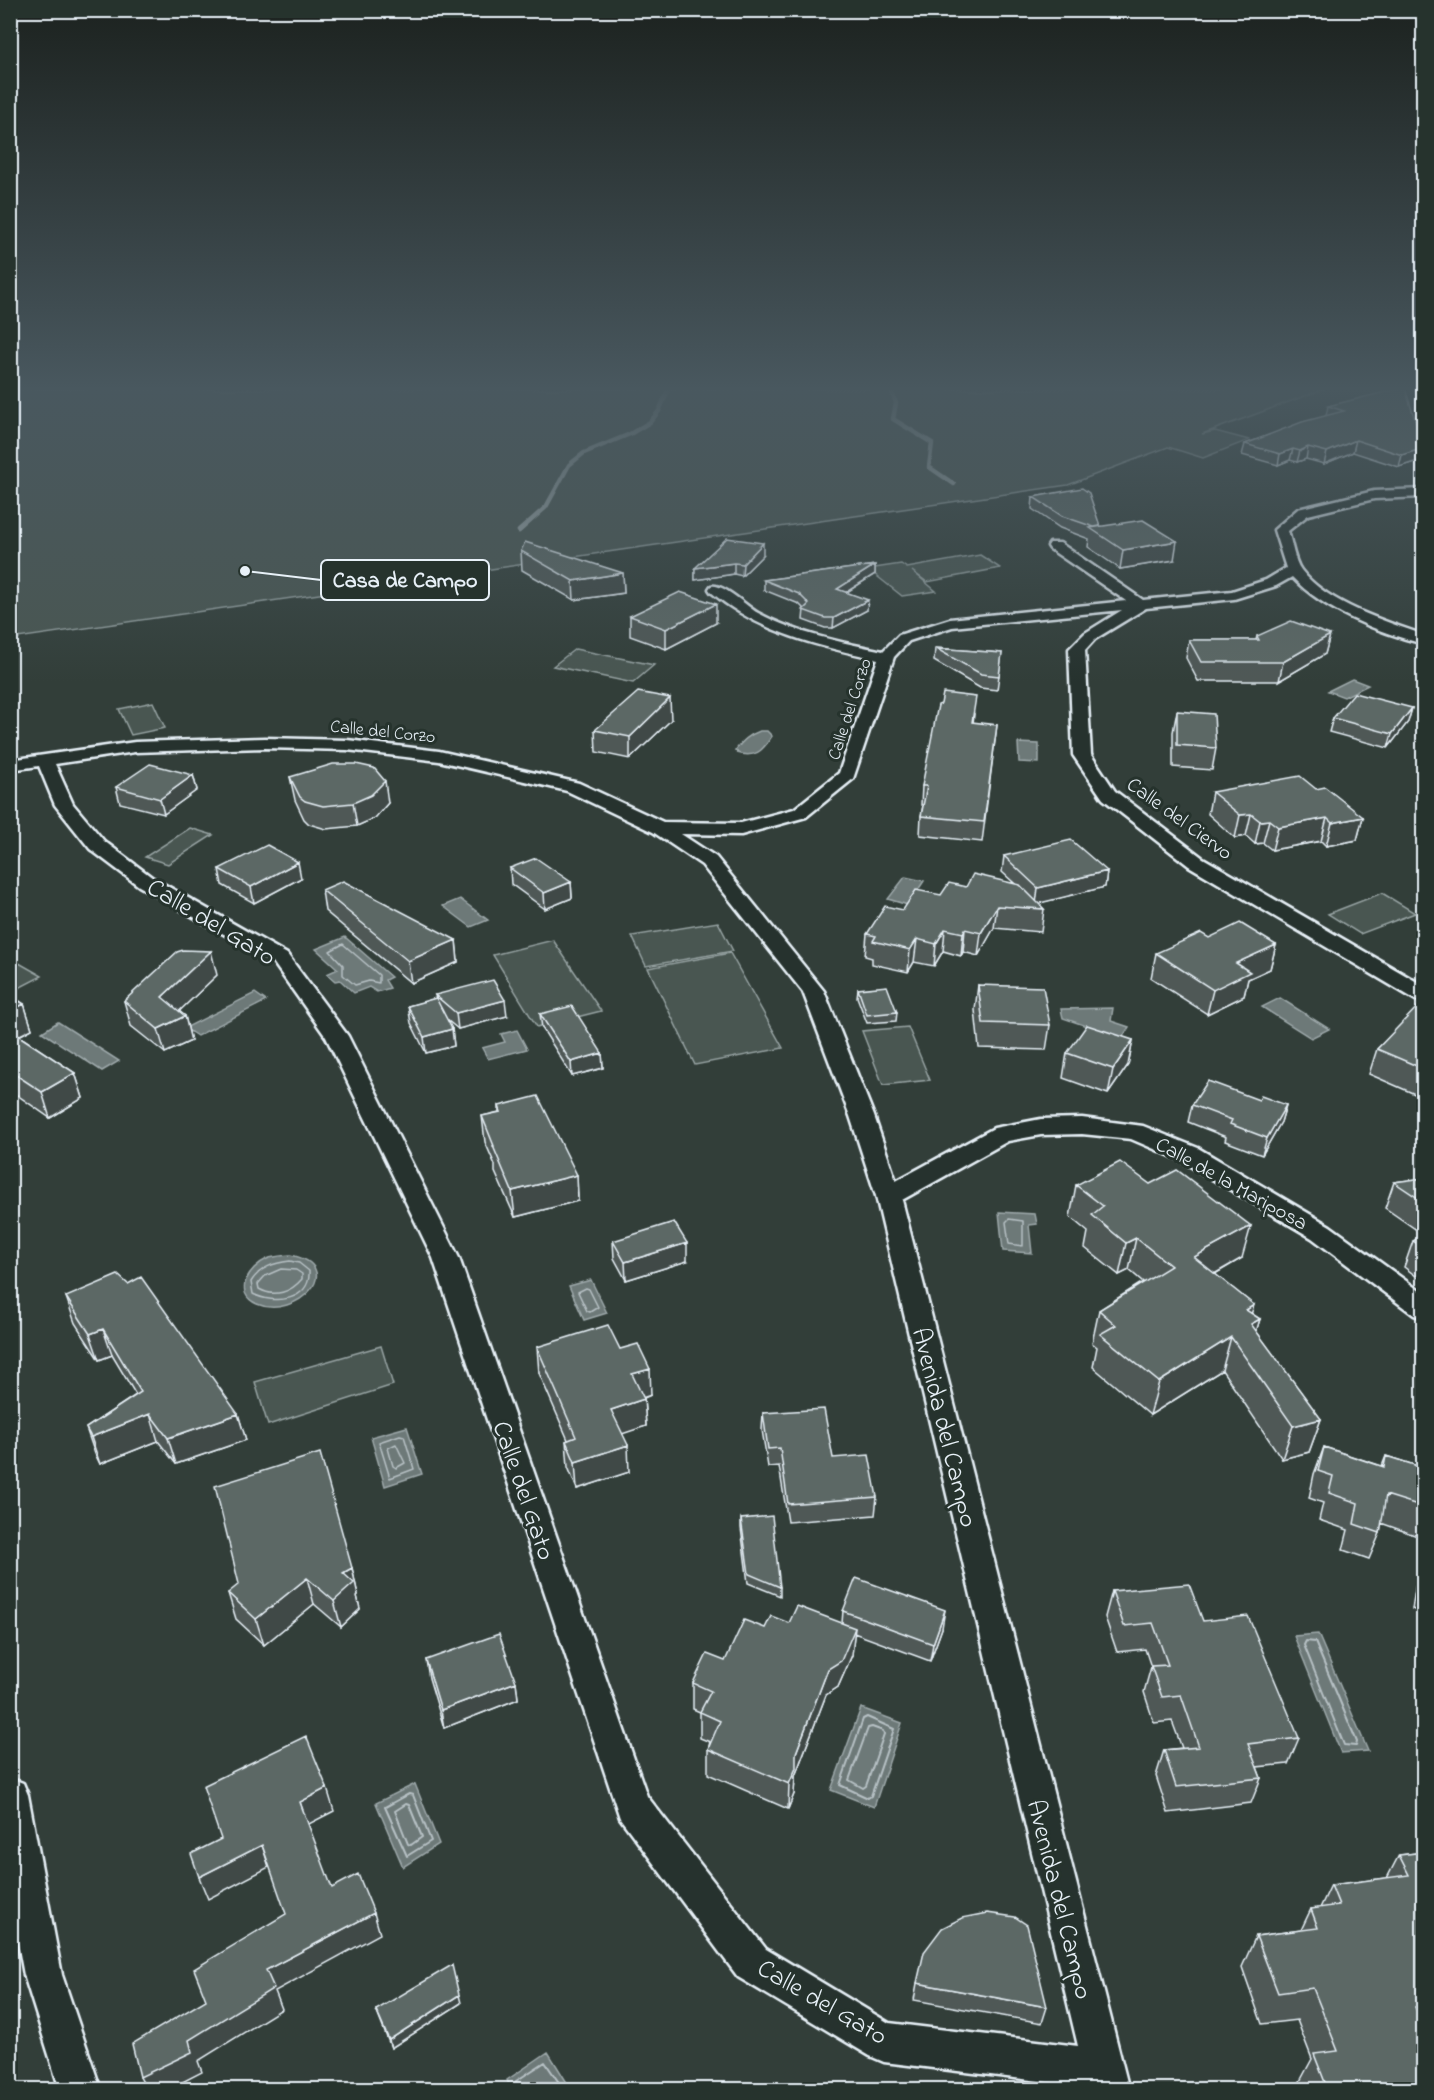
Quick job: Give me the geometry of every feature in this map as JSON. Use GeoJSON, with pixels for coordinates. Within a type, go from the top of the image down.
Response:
{"type":"FeatureCollection","features":[{"type":"Feature","properties":{"kind":"street"},"geometry":{"type":"LineString","coordinates":[[1424,493],[1374,495],[1303,513],[1281,530],[1298,577],[1358,616],[1424,640]]}},
{"type":"Feature","properties":{"kind":"street"},"geometry":{"type":"LineString","coordinates":[[1026,615],[1064,624],[1090,636],[1141,605],[1055,546]]}},
{"type":"Feature","properties":{"kind":"street","name":"Calle del Corzo"},"geometry":{"type":"LineString","coordinates":[[10,765],[135,747],[265,743],[347,745],[439,756],[573,788],[660,828],[741,829],[800,813],[847,776],[887,656],[904,638],[950,623],[1234,595],[1298,577]]}},
{"type":"Feature","properties":{"kind":"street"},"geometry":{"type":"LineString","coordinates":[[716,589],[735,607],[775,628],[827,643],[887,656]]}},
{"type":"Feature","properties":{"kind":"street","name":"Calle del Ciervo"},"geometry":{"type":"LineString","coordinates":[[1090,636],[1077,649],[1082,755],[1109,795],[1196,862],[1424,995]]}},
{"type":"Feature","properties":{"kind":"street","name":"Calle del Gato"},"geometry":{"type":"LineString","coordinates":[[45,760],[64,805],[97,845],[146,882],[280,958],[337,1036],[446,1258],[633,1806],[752,1963],[884,2042],[1106,2079]]}},
{"type":"Feature","properties":{"kind":"street","name":"Avenida del Campo"},"geometry":{"type":"LineString","coordinates":[[660,828],[709,861],[813,991],[862,1116],[889,1196],[1106,2079]]}},
{"type":"Feature","properties":{"kind":"street"},"geometry":{"type":"LineString","coordinates":[[709,861],[741,829]]}},
{"type":"Feature","properties":{"kind":"street","name":"Calle de la Mariposa"},"geometry":{"type":"LineString","coordinates":[[889,1196],[1002,1134],[1051,1126],[1082,1126],[1135,1132],[1189,1154],[1322,1232],[1424,1308]]}},
{"type":"Feature","properties":{"kind":"street"},"geometry":{"type":"LineString","coordinates":[[10,1795],[43,1975],[81,2090]]}},
{"type":"Feature","properties":{"kind":"shaded area"},"geometry":{"type":"Polygon","coordinates":[[[10,486],[1061,486],[11,639],[10,486]]]}},
{"type":"Feature","properties":{"kind":"shaded area"},"geometry":{"type":"Polygon","coordinates":[[[980,555],[1000,568],[927,582],[912,571],[936,591],[902,596],[868,569],[901,564],[907,568],[980,555]]]}},
{"type":"Feature","properties":{"kind":"shaded area"},"geometry":{"type":"Polygon","coordinates":[[[575,649],[654,665],[633,683],[553,666],[575,649]]]}},
{"type":"Feature","properties":{"kind":"shaded area"},"geometry":{"type":"Polygon","coordinates":[[[153,702],[165,728],[131,735],[119,709],[153,702]]]}},
{"type":"Feature","properties":{"kind":"shaded area"},"geometry":{"type":"Polygon","coordinates":[[[190,828],[213,835],[168,864],[145,857],[190,828]]]}},
{"type":"Feature","properties":{"kind":"shaded area"},"geometry":{"type":"Polygon","coordinates":[[[1382,893],[1415,913],[1360,934],[1328,914],[1382,893]]]}},
{"type":"Feature","properties":{"kind":"shaded area"},"geometry":{"type":"Polygon","coordinates":[[[718,922],[733,951],[646,966],[632,936],[718,922]]]}},
{"type":"Feature","properties":{"kind":"shaded area"},"geometry":{"type":"Polygon","coordinates":[[[553,940],[601,1011],[537,1027],[493,955],[553,940]]]}},
{"type":"Feature","properties":{"kind":"shaded area"},"geometry":{"type":"Polygon","coordinates":[[[730,953],[783,1048],[695,1065],[648,968],[730,953]]]}},
{"type":"Feature","properties":{"kind":"shaded area"},"geometry":{"type":"Polygon","coordinates":[[[19,963],[42,976],[11,992],[11,967],[19,963]]]}},
{"type":"Feature","properties":{"kind":"shaded area"},"geometry":{"type":"Polygon","coordinates":[[[908,1027],[930,1080],[883,1085],[862,1031],[908,1027]]]}},
{"type":"Feature","properties":{"kind":"shaded area"},"geometry":{"type":"Polygon","coordinates":[[[381,1346],[393,1385],[268,1425],[255,1382],[381,1346]]]}},
{"type":"Feature","properties":{"kind":"water"},"geometry":{"type":"Polygon","coordinates":[[[1352,679],[1368,685],[1344,697],[1328,691],[1352,679]]]}},
{"type":"Feature","properties":{"kind":"water"},"geometry":{"type":"Polygon","coordinates":[[[760,731],[767,731],[772,736],[761,750],[749,755],[735,751],[746,738],[760,731]]]}},
{"type":"Feature","properties":{"kind":"water"},"geometry":{"type":"Polygon","coordinates":[[[1018,743],[1039,744],[1039,763],[1019,762],[1018,743]]]}},
{"type":"Feature","properties":{"kind":"water"},"geometry":{"type":"Polygon","coordinates":[[[905,877],[924,881],[908,905],[888,899],[905,877]]]}},
{"type":"Feature","properties":{"kind":"water"},"geometry":{"type":"Polygon","coordinates":[[[460,899],[488,920],[471,927],[443,906],[460,899]]]}},
{"type":"Feature","properties":{"kind":"water"},"geometry":{"type":"Polygon","coordinates":[[[345,937],[391,977],[385,980],[390,988],[377,992],[369,987],[354,993],[340,980],[335,981],[327,974],[338,969],[316,949],[345,937]]]}},
{"type":"Feature","properties":{"kind":"water"},"geometry":{"type":"Polygon","coordinates":[[[255,993],[266,1001],[197,1036],[185,1028],[255,993]]]}},
{"type":"Feature","properties":{"kind":"water"},"geometry":{"type":"Polygon","coordinates":[[[1280,998],[1329,1029],[1311,1038],[1262,1007],[1280,998]]]}},
{"type":"Feature","properties":{"kind":"water"},"geometry":{"type":"Polygon","coordinates":[[[1113,1008],[1111,1021],[1129,1027],[1122,1038],[1063,1018],[1061,1009],[1113,1008]]]}},
{"type":"Feature","properties":{"kind":"water"},"geometry":{"type":"Polygon","coordinates":[[[58,1022],[119,1061],[102,1071],[42,1032],[58,1022]]]}},
{"type":"Feature","properties":{"kind":"water"},"geometry":{"type":"Polygon","coordinates":[[[517,1030],[527,1049],[488,1059],[482,1048],[505,1042],[501,1034],[517,1030]]]}},
{"type":"Feature","properties":{"kind":"water"},"geometry":{"type":"Polygon","coordinates":[[[999,1212],[1035,1214],[1037,1224],[1029,1225],[1032,1253],[1003,1251],[999,1212]]]}},
{"type":"Feature","properties":{"kind":"water"},"geometry":{"type":"Polygon","coordinates":[[[290,1255],[307,1261],[315,1270],[316,1280],[310,1290],[300,1299],[287,1305],[272,1307],[257,1304],[250,1299],[244,1287],[254,1268],[267,1259],[290,1255]]]}},
{"type":"Feature","properties":{"kind":"water"},"geometry":{"type":"Polygon","coordinates":[[[591,1280],[607,1313],[584,1320],[569,1286],[591,1280]]]}},
{"type":"Feature","properties":{"kind":"water"},"geometry":{"type":"Polygon","coordinates":[[[407,1427],[422,1474],[385,1486],[371,1437],[407,1427]]]}},
{"type":"Feature","properties":{"kind":"water"},"geometry":{"type":"Polygon","coordinates":[[[1318,1634],[1368,1751],[1341,1753],[1294,1636],[1318,1634]]]}},
{"type":"Feature","properties":{"kind":"water"},"geometry":{"type":"Polygon","coordinates":[[[861,1708],[902,1723],[874,1807],[831,1790],[861,1708]]]}},
{"type":"Feature","properties":{"kind":"water"},"geometry":{"type":"Polygon","coordinates":[[[415,1784],[439,1844],[403,1867],[376,1803],[415,1784]]]}},
{"type":"Feature","properties":{"kind":"water"},"geometry":{"type":"Polygon","coordinates":[[[548,2052],[571,2089],[529,2089],[528,2087],[511,2089],[507,2080],[548,2052]]]}},
{"type":"Feature","properties":{"kind":"building"},"geometry":{"type":"Polygon","coordinates":[[[1082,488],[1089,493],[1100,526],[1094,527],[1062,516],[1033,497],[1082,488]]]}},
{"type":"Feature","properties":{"kind":"building"},"geometry":{"type":"Polygon","coordinates":[[[1143,520],[1177,541],[1123,550],[1090,528],[1143,520]]]}},
{"type":"Feature","properties":{"kind":"building"},"geometry":{"type":"Polygon","coordinates":[[[727,538],[763,543],[743,564],[695,568],[727,538]]]}},
{"type":"Feature","properties":{"kind":"building"},"geometry":{"type":"Polygon","coordinates":[[[525,542],[623,573],[573,581],[521,551],[525,542]]]}},
{"type":"Feature","properties":{"kind":"building"},"geometry":{"type":"Polygon","coordinates":[[[875,565],[837,589],[868,600],[834,618],[825,618],[803,610],[809,604],[799,594],[764,580],[875,565]]]}},
{"type":"Feature","properties":{"kind":"building"},"geometry":{"type":"Polygon","coordinates":[[[680,592],[716,604],[666,629],[630,616],[680,592]]]}},
{"type":"Feature","properties":{"kind":"building"},"geometry":{"type":"Polygon","coordinates":[[[1291,621],[1330,635],[1283,662],[1201,662],[1189,640],[1259,640],[1257,636],[1291,621]]]}},
{"type":"Feature","properties":{"kind":"building"},"geometry":{"type":"Polygon","coordinates":[[[935,648],[1002,653],[999,676],[981,674],[935,648]]]}},
{"type":"Feature","properties":{"kind":"building"},"geometry":{"type":"Polygon","coordinates":[[[638,692],[670,698],[630,737],[595,730],[638,692]]]}},
{"type":"Feature","properties":{"kind":"building"},"geometry":{"type":"Polygon","coordinates":[[[943,693],[976,697],[972,722],[997,725],[984,822],[921,816],[927,786],[922,786],[938,705],[941,704],[943,693]]]}},
{"type":"Feature","properties":{"kind":"building"},"geometry":{"type":"Polygon","coordinates":[[[1354,693],[1412,708],[1392,734],[1333,718],[1354,693]]]}},
{"type":"Feature","properties":{"kind":"building"},"geometry":{"type":"Polygon","coordinates":[[[1177,711],[1214,714],[1216,748],[1177,745],[1177,711]]]}},
{"type":"Feature","properties":{"kind":"building"},"geometry":{"type":"Polygon","coordinates":[[[150,764],[193,775],[160,799],[116,787],[150,764]]]}},
{"type":"Feature","properties":{"kind":"building"},"geometry":{"type":"Polygon","coordinates":[[[333,764],[356,764],[374,768],[385,781],[371,795],[353,803],[323,806],[305,801],[300,797],[290,777],[333,764]]]}},
{"type":"Feature","properties":{"kind":"building"},"geometry":{"type":"Polygon","coordinates":[[[1300,776],[1316,789],[1325,787],[1363,817],[1332,823],[1327,818],[1278,827],[1269,820],[1260,821],[1251,814],[1240,815],[1212,792],[1300,776]]]}},
{"type":"Feature","properties":{"kind":"building"},"geometry":{"type":"Polygon","coordinates":[[[1071,840],[1107,871],[1038,888],[1004,856],[1071,840]]]}},
{"type":"Feature","properties":{"kind":"building"},"geometry":{"type":"Polygon","coordinates":[[[267,845],[298,862],[251,887],[219,869],[267,845]]]}},
{"type":"Feature","properties":{"kind":"building"},"geometry":{"type":"Polygon","coordinates":[[[536,858],[571,882],[544,893],[510,868],[536,858]]]}},
{"type":"Feature","properties":{"kind":"building"},"geometry":{"type":"Polygon","coordinates":[[[973,874],[1020,885],[1044,909],[997,906],[981,933],[965,929],[963,933],[945,929],[936,944],[917,939],[910,950],[873,941],[876,936],[867,934],[885,906],[903,910],[916,890],[941,895],[949,883],[966,887],[973,874]]]}},
{"type":"Feature","properties":{"kind":"building"},"geometry":{"type":"Polygon","coordinates":[[[343,881],[456,940],[408,961],[322,890],[343,881]]]}},
{"type":"Feature","properties":{"kind":"building"},"geometry":{"type":"Polygon","coordinates":[[[1240,923],[1276,945],[1236,963],[1250,972],[1213,990],[1156,953],[1201,933],[1209,938],[1240,923]]]}},
{"type":"Feature","properties":{"kind":"building"},"geometry":{"type":"Polygon","coordinates":[[[183,950],[211,951],[162,997],[185,1016],[158,1029],[124,1001],[177,952],[183,950]]]}},
{"type":"Feature","properties":{"kind":"building"},"geometry":{"type":"Polygon","coordinates":[[[493,980],[505,1000],[456,1013],[435,995],[493,980]]]}},
{"type":"Feature","properties":{"kind":"building"},"geometry":{"type":"Polygon","coordinates":[[[978,985],[1043,987],[1050,1025],[983,1023],[978,985]]]}},
{"type":"Feature","properties":{"kind":"building"},"geometry":{"type":"Polygon","coordinates":[[[887,986],[897,1012],[867,1015],[858,989],[887,986]]]}},
{"type":"Feature","properties":{"kind":"building"},"geometry":{"type":"Polygon","coordinates":[[[10,995],[24,1004],[10,1011],[10,995]]]}},
{"type":"Feature","properties":{"kind":"building"},"geometry":{"type":"Polygon","coordinates":[[[436,998],[452,1029],[424,1037],[408,1006],[436,998]]]}},
{"type":"Feature","properties":{"kind":"building"},"geometry":{"type":"Polygon","coordinates":[[[1421,1003],[1424,1004],[1424,1069],[1377,1049],[1421,1003]]]}},
{"type":"Feature","properties":{"kind":"building"},"geometry":{"type":"Polygon","coordinates":[[[572,1006],[602,1053],[571,1062],[540,1014],[572,1006]]]}},
{"type":"Feature","properties":{"kind":"building"},"geometry":{"type":"Polygon","coordinates":[[[1087,1025],[1133,1040],[1113,1069],[1067,1053],[1087,1025]]]}},
{"type":"Feature","properties":{"kind":"building"},"geometry":{"type":"Polygon","coordinates":[[[10,1030],[75,1073],[42,1092],[10,1071],[10,1030]]]}},
{"type":"Feature","properties":{"kind":"building"},"geometry":{"type":"Polygon","coordinates":[[[1208,1081],[1259,1100],[1261,1096],[1286,1105],[1267,1138],[1230,1124],[1232,1120],[1192,1105],[1208,1081]]]}},
{"type":"Feature","properties":{"kind":"building"},"geometry":{"type":"Polygon","coordinates":[[[538,1096],[577,1175],[512,1191],[482,1116],[501,1112],[499,1106],[538,1096]]]}},
{"type":"Feature","properties":{"kind":"building"},"geometry":{"type":"Polygon","coordinates":[[[1120,1162],[1150,1184],[1177,1170],[1251,1226],[1194,1257],[1254,1305],[1246,1310],[1260,1319],[1251,1324],[1321,1419],[1293,1426],[1231,1337],[1159,1382],[1100,1334],[1116,1325],[1099,1310],[1171,1266],[1136,1238],[1126,1243],[1092,1215],[1103,1206],[1076,1185],[1120,1162]]]}},
{"type":"Feature","properties":{"kind":"building"},"geometry":{"type":"Polygon","coordinates":[[[1424,1178],[1424,1202],[1394,1182],[1424,1178]]]}},
{"type":"Feature","properties":{"kind":"building"},"geometry":{"type":"Polygon","coordinates":[[[674,1222],[687,1243],[625,1262],[613,1241],[674,1222]]]}},
{"type":"Feature","properties":{"kind":"building"},"geometry":{"type":"Polygon","coordinates":[[[1424,1235],[1424,1248],[1413,1241],[1424,1235]]]}},
{"type":"Feature","properties":{"kind":"building"},"geometry":{"type":"Polygon","coordinates":[[[118,1275],[128,1284],[141,1277],[238,1414],[168,1438],[150,1414],[91,1437],[86,1428],[141,1392],[103,1329],[90,1334],[66,1297],[118,1275]]]}},
{"type":"Feature","properties":{"kind":"building"},"geometry":{"type":"Polygon","coordinates":[[[608,1325],[620,1349],[638,1344],[650,1369],[632,1374],[644,1399],[611,1410],[628,1445],[575,1462],[566,1441],[576,1437],[537,1347],[608,1325]]]}},
{"type":"Feature","properties":{"kind":"building"},"geometry":{"type":"Polygon","coordinates":[[[824,1409],[833,1458],[869,1455],[877,1497],[788,1504],[780,1448],[768,1449],[763,1413],[824,1409]]]}},
{"type":"Feature","properties":{"kind":"building"},"geometry":{"type":"Polygon","coordinates":[[[1324,1447],[1384,1467],[1386,1456],[1424,1468],[1424,1507],[1386,1495],[1380,1533],[1354,1524],[1358,1503],[1329,1493],[1333,1476],[1318,1471],[1324,1447]]]}},
{"type":"Feature","properties":{"kind":"building"},"geometry":{"type":"Polygon","coordinates":[[[320,1453],[352,1568],[343,1573],[354,1583],[334,1601],[307,1578],[256,1619],[228,1593],[239,1584],[215,1486],[320,1453]]]}},
{"type":"Feature","properties":{"kind":"building"},"geometry":{"type":"Polygon","coordinates":[[[772,1516],[780,1587],[749,1574],[741,1519],[772,1516]]]}},
{"type":"Feature","properties":{"kind":"building"},"geometry":{"type":"Polygon","coordinates":[[[856,1578],[945,1610],[933,1644],[843,1611],[856,1578]]]}},
{"type":"Feature","properties":{"kind":"building"},"geometry":{"type":"Polygon","coordinates":[[[1189,1584],[1203,1621],[1248,1616],[1299,1738],[1248,1744],[1261,1778],[1176,1787],[1164,1750],[1199,1747],[1181,1695],[1162,1697],[1151,1666],[1168,1665],[1153,1623],[1124,1626],[1112,1591],[1189,1584]]]}},
{"type":"Feature","properties":{"kind":"building"},"geometry":{"type":"Polygon","coordinates":[[[797,1606],[855,1628],[841,1661],[828,1669],[796,1753],[796,1768],[789,1784],[708,1749],[720,1721],[700,1712],[711,1691],[693,1683],[707,1654],[725,1661],[744,1620],[765,1628],[771,1616],[789,1623],[797,1606]]]}},
{"type":"Feature","properties":{"kind":"building"},"geometry":{"type":"Polygon","coordinates":[[[499,1634],[516,1682],[441,1710],[426,1660],[499,1634]]]}},
{"type":"Feature","properties":{"kind":"building"},"geometry":{"type":"Polygon","coordinates":[[[306,1736],[327,1788],[300,1802],[332,1888],[358,1874],[374,1913],[266,1970],[274,1988],[189,2040],[192,2052],[140,2077],[132,2044],[206,2000],[194,1969],[286,1914],[262,1845],[199,1877],[191,1854],[221,1839],[203,1786],[306,1736]]]}},
{"type":"Feature","properties":{"kind":"building"},"geometry":{"type":"Polygon","coordinates":[[[1424,1852],[1424,2005],[1415,2007],[1424,2026],[1424,2090],[1328,2090],[1314,2054],[1338,2051],[1313,1988],[1278,1993],[1256,1936],[1318,1928],[1311,1909],[1339,1905],[1331,1885],[1409,1875],[1399,1855],[1424,1852]]]}},
{"type":"Feature","properties":{"kind":"building"},"geometry":{"type":"Polygon","coordinates":[[[987,1913],[1015,1917],[1027,1925],[1047,2007],[917,1983],[924,1952],[942,1928],[962,1918],[987,1913]]]}},
{"type":"Feature","properties":{"kind":"building"},"geometry":{"type":"Polygon","coordinates":[[[452,1965],[459,1995],[389,2040],[376,2010],[452,1965]]]}},
{"type":"Feature","properties":{"kind":"waterway"},"geometry":{"type":"LineString","coordinates":[[519,531],[546,507],[558,486]]}},
{"type":"Feature","properties":{"kind":"place","name":"Casa de Campo"},"geometry":{"type":"Point","coordinates":[245,571]}}]}
